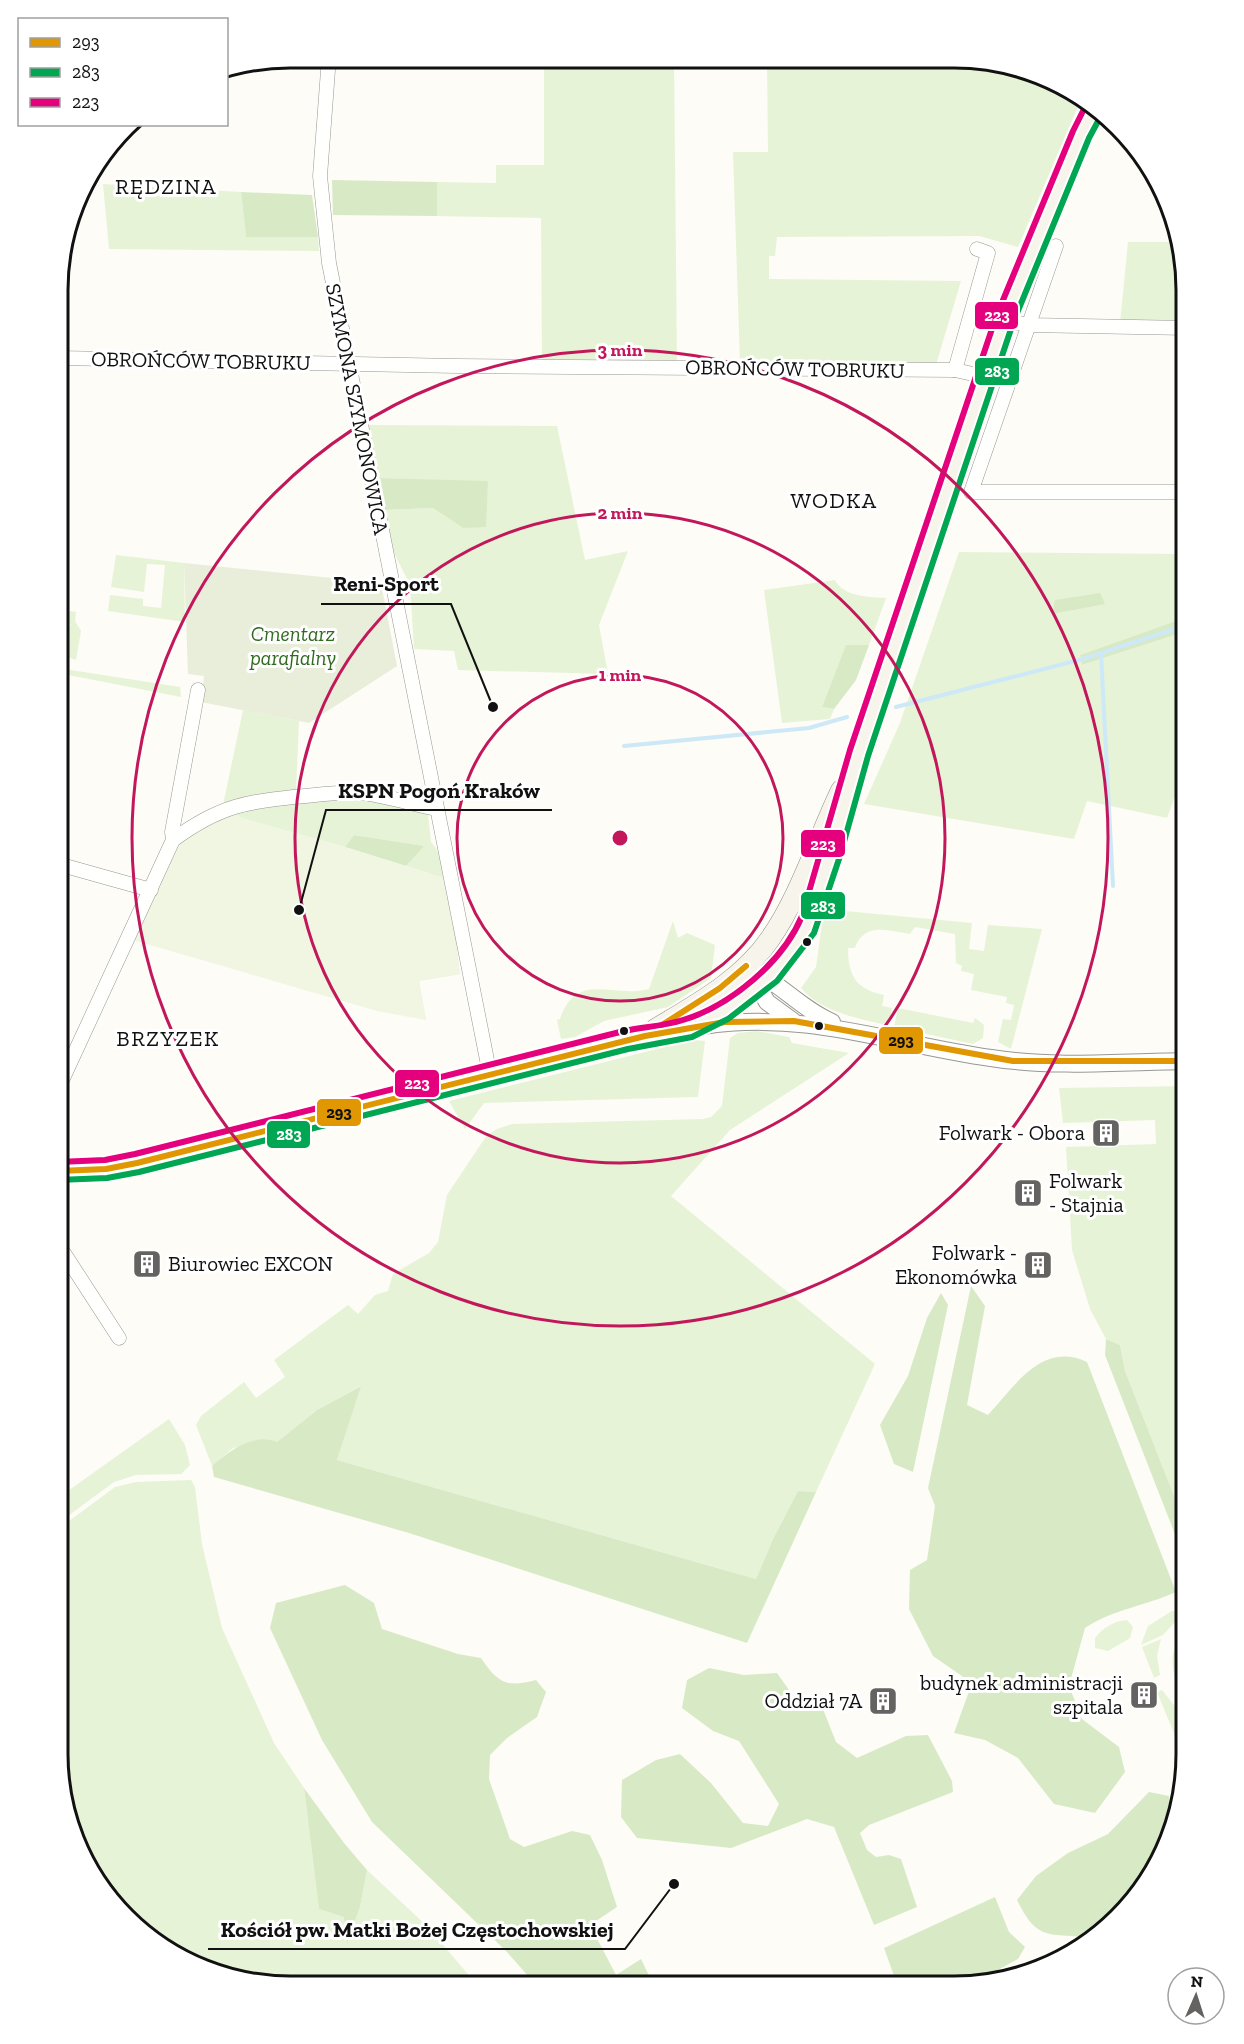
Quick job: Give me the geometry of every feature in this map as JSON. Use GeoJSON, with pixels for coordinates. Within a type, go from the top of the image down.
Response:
{"type":"FeatureCollection","features":[{"type":"Feature","properties":{"kind":"main road"},"geometry":{"type":"LineString","coordinates":[[68,1171],[106,1169],[137,1163],[645,1036],[663,1035],[690,1028],[716,1015],[763,981],[787,956],[807,927],[840,827],[858,753],[1005,320],[1058,189],[1092,115]]}},
{"type":"Feature","properties":{"kind":"main road"},"geometry":{"type":"LineString","coordinates":[[645,1036],[684,1012],[746,966],[769,941],[781,921],[858,753]]}},
{"type":"Feature","properties":{"kind":"street","name":"SZYMONA SZYMONOWICA"},"geometry":{"type":"LineString","coordinates":[[328,68],[320,186],[329,263],[347,364],[490,1075]]}},
{"type":"Feature","properties":{"kind":"street"},"geometry":{"type":"LineString","coordinates":[[1056,246],[970,492],[1176,492]]}},
{"type":"Feature","properties":{"kind":"street"},"geometry":{"type":"LineString","coordinates":[[955,370],[988,253],[977,249]]}},
{"type":"Feature","properties":{"kind":"street"},"geometry":{"type":"LineString","coordinates":[[1005,320],[1028,325],[1176,328]]}},
{"type":"Feature","properties":{"kind":"street","name":"OBROŃCÓW TOBRUKU"},"geometry":{"type":"LineString","coordinates":[[68,358],[347,364],[955,370],[986,377]]}},
{"type":"Feature","properties":{"kind":"street"},"geometry":{"type":"LineString","coordinates":[[68,1068],[173,840],[172,832],[198,690]]}},
{"type":"Feature","properties":{"kind":"street"},"geometry":{"type":"LineString","coordinates":[[173,840],[203,820],[249,801],[363,793],[437,809]]}},
{"type":"Feature","properties":{"kind":"street"},"geometry":{"type":"LineString","coordinates":[[68,867],[151,890]]}},
{"type":"Feature","properties":{"kind":"street"},"geometry":{"type":"LineString","coordinates":[[746,966],[763,981],[801,1006],[847,1029]]}},
{"type":"Feature","properties":{"kind":"street"},"geometry":{"type":"LineString","coordinates":[[763,981],[774,1010],[794,1021]]}},
{"type":"Feature","properties":{"kind":"street"},"geometry":{"type":"LineString","coordinates":[[690,1028],[755,1020],[794,1021],[847,1029],[953,1052],[1013,1061],[1176,1061]]}},
{"type":"Feature","properties":{"kind":"street"},"geometry":{"type":"LineString","coordinates":[[68,1259],[119,1338]]}},
{"type":"Feature","properties":{"kind":"green space"},"geometry":{"type":"Polygon","coordinates":[[[544,68],[674,68],[677,363],[542,360],[541,218],[437,216],[437,182],[496,183],[496,165],[544,165],[544,68]]]}},
{"type":"Feature","properties":{"kind":"green space"},"geometry":{"type":"Polygon","coordinates":[[[767,68],[984,69],[1040,84],[1078,105],[1018,247],[979,236],[777,237],[775,256],[769,256],[769,279],[961,281],[935,368],[740,364],[733,152],[768,152],[767,68]]]}},
{"type":"Feature","properties":{"kind":"green space"},"geometry":{"type":"Polygon","coordinates":[[[332,180],[437,182],[437,216],[333,215],[332,180]]]}},
{"type":"Feature","properties":{"kind":"green space"},"geometry":{"type":"Polygon","coordinates":[[[103,184],[241,192],[246,237],[318,237],[319,251],[109,249],[103,184]]]}},
{"type":"Feature","properties":{"kind":"green space"},"geometry":{"type":"Polygon","coordinates":[[[241,192],[312,195],[318,237],[246,237],[241,192]]]}},
{"type":"Feature","properties":{"kind":"green space"},"geometry":{"type":"Polygon","coordinates":[[[1128,242],[1171,242],[1176,275],[1176,324],[1120,323],[1128,242]]]}},
{"type":"Feature","properties":{"kind":"green space"},"geometry":{"type":"Polygon","coordinates":[[[367,425],[557,426],[585,560],[628,551],[599,625],[608,674],[458,670],[454,651],[414,649],[410,585],[391,547],[383,510],[433,508],[463,528],[488,482],[377,478],[367,425]]]}},
{"type":"Feature","properties":{"kind":"green space"},"geometry":{"type":"Polygon","coordinates":[[[377,478],[488,481],[486,527],[463,528],[433,508],[383,510],[377,478]]]}},
{"type":"Feature","properties":{"kind":"green space"},"geometry":{"type":"Polygon","coordinates":[[[959,552],[1176,554],[1176,621],[1080,655],[1082,665],[1176,635],[1176,793],[1167,818],[1087,801],[1074,839],[864,804],[900,723],[959,552]]]}},
{"type":"Feature","properties":{"kind":"green space"},"geometry":{"type":"Polygon","coordinates":[[[116,555],[184,563],[185,622],[108,611],[110,595],[143,599],[143,606],[161,608],[165,565],[147,564],[144,592],[111,587],[116,555]]]}},
{"type":"Feature","properties":{"kind":"green space","name":"Cmentarz parafialny"},"geometry":{"type":"Polygon","coordinates":[[[184,563],[381,583],[397,666],[309,723],[201,702],[204,676],[188,674],[184,563]]]}},
{"type":"Feature","properties":{"kind":"green space"},"geometry":{"type":"Polygon","coordinates":[[[835,580],[839,586],[850,593],[886,598],[869,645],[846,646],[822,707],[834,709],[830,719],[782,723],[764,590],[835,580]]]}},
{"type":"Feature","properties":{"kind":"green space"},"geometry":{"type":"Polygon","coordinates":[[[1100,593],[1105,604],[1052,614],[1055,600],[1100,593]]]}},
{"type":"Feature","properties":{"kind":"green space"},"geometry":{"type":"Polygon","coordinates":[[[68,611],[76,612],[75,621],[81,631],[76,660],[68,657],[68,626],[72,625],[68,624],[68,611]]]}},
{"type":"Feature","properties":{"kind":"green space"},"geometry":{"type":"Polygon","coordinates":[[[1176,621],[1176,635],[1082,665],[1080,655],[1176,621]]]}},
{"type":"Feature","properties":{"kind":"green space"},"geometry":{"type":"Polygon","coordinates":[[[846,645],[869,645],[856,680],[834,709],[822,707],[846,645]]]}},
{"type":"Feature","properties":{"kind":"green space"},"geometry":{"type":"Polygon","coordinates":[[[68,670],[180,687],[181,697],[68,675],[68,670]]]}},
{"type":"Feature","properties":{"kind":"green space"},"geometry":{"type":"Polygon","coordinates":[[[243,710],[299,721],[296,791],[253,795],[223,805],[243,710]]]}},
{"type":"Feature","properties":{"kind":"green space"},"geometry":{"type":"Polygon","coordinates":[[[359,798],[400,804],[428,814],[431,842],[438,852],[446,879],[406,866],[423,846],[354,835],[345,847],[241,818],[234,812],[252,806],[359,798]]]}},
{"type":"Feature","properties":{"kind":"green space"},"geometry":{"type":"Polygon","coordinates":[[[234,812],[241,818],[345,847],[446,879],[460,974],[419,981],[426,1020],[377,1011],[133,940],[182,840],[234,812]]]}},
{"type":"Feature","properties":{"kind":"green space"},"geometry":{"type":"Polygon","coordinates":[[[354,835],[424,846],[406,866],[345,847],[354,835]]]}},
{"type":"Feature","properties":{"kind":"green space"},"geometry":{"type":"Polygon","coordinates":[[[446,879],[460,974],[419,981],[426,1020],[401,1011],[446,879]]]}},
{"type":"Feature","properties":{"kind":"green space"},"geometry":{"type":"Polygon","coordinates":[[[824,909],[972,923],[969,949],[984,951],[988,925],[1042,929],[1011,1049],[998,1042],[1003,1019],[1011,1020],[1014,1005],[1006,1003],[1007,997],[971,990],[974,974],[961,971],[962,966],[956,963],[955,934],[915,927],[910,934],[878,930],[864,934],[855,948],[848,948],[852,974],[856,980],[867,989],[884,995],[882,1006],[892,1008],[889,1026],[841,1013],[809,996],[801,988],[816,967],[824,909]]]}},
{"type":"Feature","properties":{"kind":"green space"},"geometry":{"type":"Polygon","coordinates":[[[673,921],[678,938],[687,933],[715,945],[711,978],[668,1007],[604,1021],[575,1037],[561,1039],[557,1020],[576,995],[597,989],[636,991],[649,989],[673,921]]]}},
{"type":"Feature","properties":{"kind":"green space"},"geometry":{"type":"Polygon","coordinates":[[[898,1008],[973,1023],[975,1018],[984,1025],[983,1038],[973,1044],[894,1027],[898,1008]]]}},
{"type":"Feature","properties":{"kind":"green space"},"geometry":{"type":"Polygon","coordinates":[[[757,1031],[789,1037],[792,1043],[849,1053],[730,1130],[671,1196],[875,1364],[816,1492],[798,1491],[773,1539],[756,1579],[337,1460],[360,1386],[317,1410],[277,1442],[233,1448],[212,1466],[196,1425],[201,1416],[244,1382],[256,1398],[285,1377],[274,1360],[348,1305],[358,1314],[375,1295],[388,1291],[393,1274],[429,1253],[438,1242],[447,1195],[487,1135],[512,1124],[711,1117],[722,1106],[730,1038],[738,1033],[757,1031]]]}},
{"type":"Feature","properties":{"kind":"green space"},"geometry":{"type":"Polygon","coordinates":[[[693,1040],[705,1041],[698,1097],[484,1103],[465,1129],[449,1101],[693,1040]]]}},
{"type":"Feature","properties":{"kind":"green space"},"geometry":{"type":"Polygon","coordinates":[[[1176,1086],[1176,1501],[1125,1371],[1120,1345],[1106,1339],[1090,1309],[1072,1250],[1066,1147],[1156,1144],[1155,1120],[1063,1123],[1059,1088],[1176,1086]]]}},
{"type":"Feature","properties":{"kind":"green space"},"geometry":{"type":"Polygon","coordinates":[[[971,1286],[985,1306],[967,1405],[988,1415],[1019,1380],[1043,1362],[1056,1357],[1071,1357],[1087,1362],[1176,1592],[1107,1616],[1085,1628],[1069,1686],[1082,1719],[1119,1747],[1125,1772],[1095,1813],[1054,1804],[1018,1758],[985,1740],[954,1733],[972,1683],[933,1656],[909,1609],[910,1570],[927,1560],[935,1506],[928,1488],[971,1286]]]}},
{"type":"Feature","properties":{"kind":"green space"},"geometry":{"type":"Polygon","coordinates":[[[941,1293],[948,1305],[913,1472],[894,1464],[880,1425],[908,1376],[927,1318],[941,1293]]]}},
{"type":"Feature","properties":{"kind":"green space"},"geometry":{"type":"Polygon","coordinates":[[[1106,1339],[1120,1345],[1125,1371],[1176,1501],[1176,1537],[1105,1355],[1106,1339]]]}},
{"type":"Feature","properties":{"kind":"green space"},"geometry":{"type":"Polygon","coordinates":[[[361,1386],[337,1460],[756,1579],[773,1539],[798,1491],[816,1492],[747,1643],[409,1533],[214,1477],[212,1466],[242,1445],[259,1440],[277,1442],[317,1410],[361,1386]]]}},
{"type":"Feature","properties":{"kind":"green space"},"geometry":{"type":"Polygon","coordinates":[[[169,1419],[185,1445],[190,1465],[181,1474],[136,1475],[114,1482],[68,1516],[68,1491],[169,1419]]]}},
{"type":"Feature","properties":{"kind":"green space"},"geometry":{"type":"Polygon","coordinates":[[[191,1480],[195,1487],[202,1544],[222,1628],[274,1743],[304,1788],[319,1909],[345,1917],[348,1942],[360,1907],[367,1870],[427,1926],[470,1977],[289,1977],[260,1975],[232,1969],[204,1960],[178,1947],[132,1912],[113,1890],[84,1840],[69,1784],[68,1522],[115,1487],[136,1482],[191,1480]]]}},
{"type":"Feature","properties":{"kind":"green space"},"geometry":{"type":"Polygon","coordinates":[[[345,1585],[374,1603],[382,1629],[458,1654],[481,1658],[498,1678],[510,1683],[536,1680],[546,1692],[537,1717],[507,1738],[490,1755],[489,1779],[510,1839],[524,1847],[572,1831],[590,1835],[602,1860],[617,1907],[590,1925],[616,1975],[641,1959],[650,1977],[529,1977],[506,1951],[372,1822],[322,1740],[270,1628],[276,1603],[345,1585]]]}},
{"type":"Feature","properties":{"kind":"green space"},"geometry":{"type":"Polygon","coordinates":[[[1172,1611],[1176,1611],[1176,1621],[1163,1635],[1141,1645],[1148,1626],[1172,1611]]]}},
{"type":"Feature","properties":{"kind":"green space"},"geometry":{"type":"Polygon","coordinates":[[[1127,1620],[1133,1627],[1130,1638],[1108,1651],[1095,1648],[1095,1638],[1101,1631],[1113,1623],[1127,1620]]]}},
{"type":"Feature","properties":{"kind":"green space"},"geometry":{"type":"Polygon","coordinates":[[[1161,1639],[1157,1656],[1160,1675],[1154,1678],[1142,1647],[1161,1639]]]}},
{"type":"Feature","properties":{"kind":"green space"},"geometry":{"type":"Polygon","coordinates":[[[1176,1644],[1176,1678],[1173,1670],[1173,1653],[1176,1644]]]}},
{"type":"Feature","properties":{"kind":"green space"},"geometry":{"type":"Polygon","coordinates":[[[709,1668],[744,1675],[777,1673],[796,1700],[819,1699],[836,1742],[857,1758],[906,1736],[928,1735],[952,1781],[953,1792],[869,1825],[860,1833],[867,1850],[876,1857],[889,1855],[901,1859],[917,1907],[874,1925],[834,1827],[807,1819],[731,1848],[637,1838],[621,1817],[622,1780],[656,1760],[680,1754],[711,1783],[743,1823],[768,1826],[779,1804],[739,1741],[713,1731],[682,1708],[687,1680],[709,1668]]]}},
{"type":"Feature","properties":{"kind":"green space"},"geometry":{"type":"Polygon","coordinates":[[[1162,1690],[1176,1706],[1176,1738],[1157,1692],[1162,1690]]]}},
{"type":"Feature","properties":{"kind":"green space"},"geometry":{"type":"Polygon","coordinates":[[[304,1788],[367,1870],[360,1907],[347,1944],[344,1917],[319,1909],[304,1788]]]}},
{"type":"Feature","properties":{"kind":"green space"},"geometry":{"type":"Polygon","coordinates":[[[1149,1792],[1169,1796],[1168,1816],[1154,1853],[1131,1890],[1112,1912],[1081,1937],[1050,1934],[1036,1928],[1017,1900],[1036,1876],[1068,1853],[1108,1834],[1149,1792]]]}},
{"type":"Feature","properties":{"kind":"green space"},"geometry":{"type":"Polygon","coordinates":[[[995,1897],[1009,1932],[1025,1947],[1018,1959],[992,1973],[955,1977],[894,1977],[884,1948],[995,1897]]]}},
{"type":"Feature","properties":{"kind":"waterway"},"geometry":{"type":"LineString","coordinates":[[896,707],[1083,659],[1176,629]]}},
{"type":"Feature","properties":{"kind":"waterway"},"geometry":{"type":"LineString","coordinates":[[1101,653],[1113,886]]}},
{"type":"Feature","properties":{"kind":"waterway"},"geometry":{"type":"LineString","coordinates":[[624,746],[809,728],[847,717]]}},
{"type":"Feature","properties":{"kind":"transit line","name":"223"},"geometry":{"type":"LineString","coordinates":[[68,1162],[105,1160],[135,1154],[624,1031],[676,1022],[719,1004],[753,980],[768,965],[782,950],[802,916],[850,750],[996,317],[1084,109]]}},
{"type":"Feature","properties":{"kind":"transit line","name":"283"},"geometry":{"type":"LineString","coordinates":[[68,1180],[107,1178],[139,1172],[628,1049],[692,1037],[728,1019],[777,981],[814,933],[840,856],[868,756],[1013,323],[1089,138],[1098,121]]}},
{"type":"Feature","properties":{"kind":"transit line","name":"293"},"geometry":{"type":"LineString","coordinates":[[662,1025],[720,988],[746,966]]}},
{"type":"Feature","properties":{"kind":"transit line","name":"293"},"geometry":{"type":"LineString","coordinates":[[68,1171],[106,1169],[137,1163],[645,1036],[725,1022],[794,1021],[1013,1061],[1176,1061]]}},
{"type":"Feature","properties":{"kind":"place","name":"Reni-Sport"},"geometry":{"type":"Point","coordinates":[493,707]}},
{"type":"Feature","properties":{"kind":"place","name":"KSPN Pogoń Kraków"},"geometry":{"type":"Point","coordinates":[299,910]}},
{"type":"Feature","properties":{"kind":"place","name":"Folwark - Obora"},"geometry":{"type":"Point","coordinates":[1106,1133]}},
{"type":"Feature","properties":{"kind":"place","name":"Folwark - Stajnia"},"geometry":{"type":"Point","coordinates":[1028,1193]}},
{"type":"Feature","properties":{"kind":"place","name":"Biurowiec EXCON"},"geometry":{"type":"Point","coordinates":[147,1264]}},
{"type":"Feature","properties":{"kind":"place","name":"Folwark - Ekonomówka"},"geometry":{"type":"Point","coordinates":[1038,1265]}},
{"type":"Feature","properties":{"kind":"place","name":"budynek administracji szpitala"},"geometry":{"type":"Point","coordinates":[1144,1695]}},
{"type":"Feature","properties":{"kind":"place","name":"Oddział 7A"},"geometry":{"type":"Point","coordinates":[883,1701]}},
{"type":"Feature","properties":{"kind":"place","name":"Kościół pw. Matki Bożej Częstochowskiej"},"geometry":{"type":"Point","coordinates":[674,1884]}},
{"type":"Feature","properties":{"kind":"district","name":"RĘDZINA"},"geometry":{"type":"Point","coordinates":[166,186]}},
{"type":"Feature","properties":{"kind":"district","name":"WODKA"},"geometry":{"type":"Point","coordinates":[834,500]}},
{"type":"Feature","properties":{"kind":"district","name":"BRZYZEK"},"geometry":{"type":"Point","coordinates":[168,1038]}}]}
